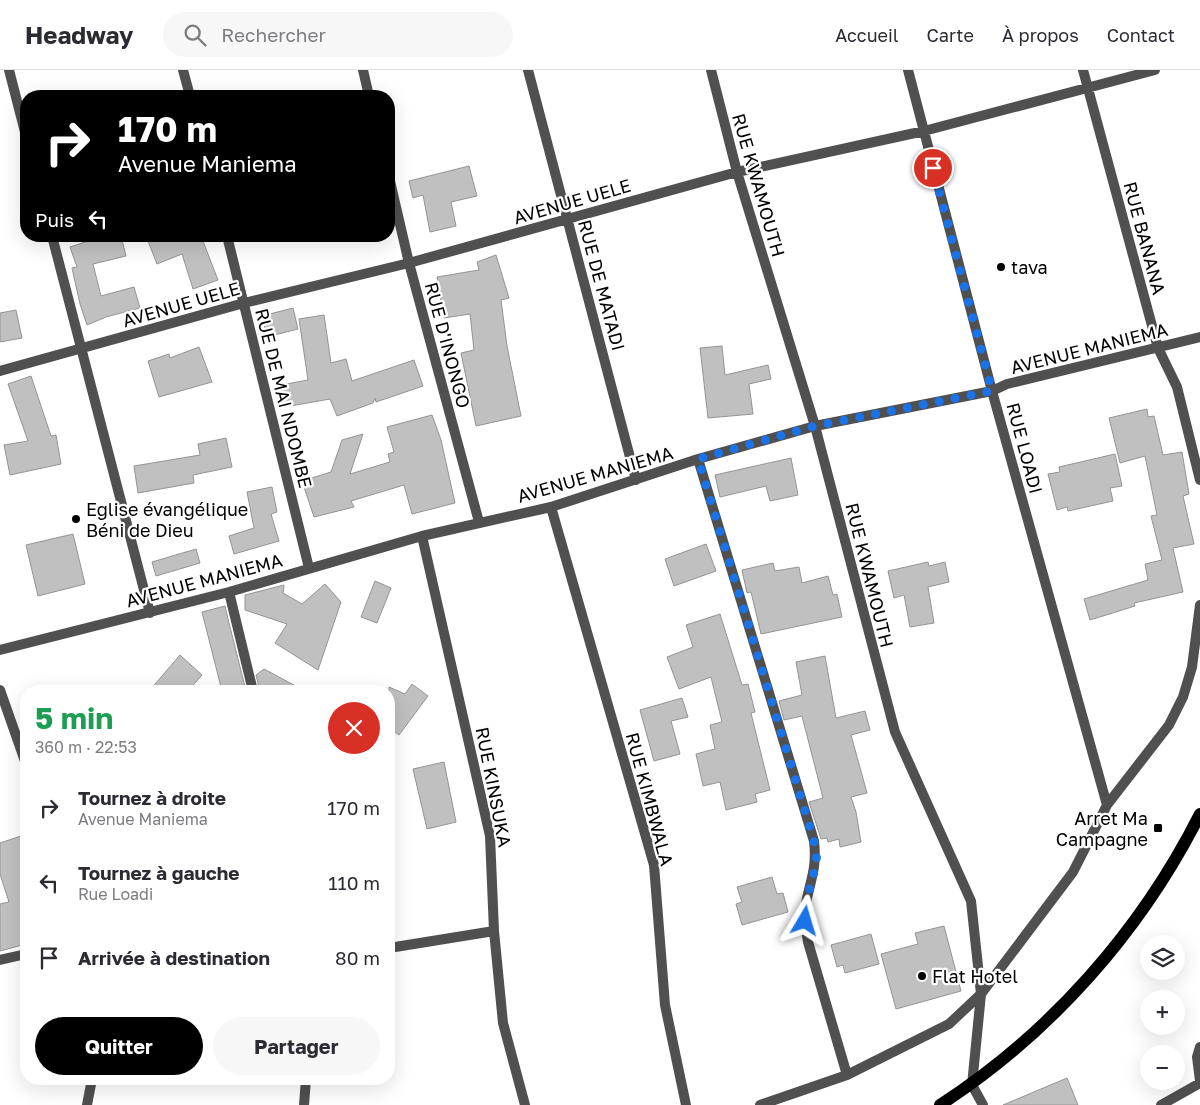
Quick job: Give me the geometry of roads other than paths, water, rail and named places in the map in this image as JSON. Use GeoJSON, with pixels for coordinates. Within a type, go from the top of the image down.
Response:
{"type":"FeatureCollection","features":[{"type":"Feature","properties":{"kind":"main road"},"geometry":{"type":"LineString","coordinates":[[940,1105],[972,1085],[1056,1014],[1089,978],[1153,895],[1187,840],[1200,814]]}},
{"type":"Feature","properties":{"kind":"street"},"geometry":{"type":"LineString","coordinates":[[9,70],[20,113]]}},
{"type":"Feature","properties":{"kind":"street"},"geometry":{"type":"LineString","coordinates":[[183,70],[188,90]]}},
{"type":"Feature","properties":{"kind":"street"},"geometry":{"type":"LineString","coordinates":[[363,70],[368,90]]}},
{"type":"Feature","properties":{"kind":"street","name":"RUE DE MATADI"},"geometry":{"type":"LineString","coordinates":[[528,70],[636,480]]}},
{"type":"Feature","properties":{"kind":"street","name":"RUE KWAMOUTH"},"geometry":{"type":"LineString","coordinates":[[711,70],[736,172],[815,426],[895,732],[971,901],[981,994],[972,1085]]}},
{"type":"Feature","properties":{"kind":"street","name":"RUE LOADI"},"geometry":{"type":"LineString","coordinates":[[908,70],[992,391],[1107,805]]}},
{"type":"Feature","properties":{"kind":"street","name":"RUE BANANA"},"geometry":{"type":"LineString","coordinates":[[1083,70],[1158,348],[1177,387],[1199,475]]}},
{"type":"Feature","properties":{"kind":"street","name":"AVENUE UELE"},"geometry":{"type":"LineString","coordinates":[[0,371],[244,303],[409,263],[736,172],[924,131],[1087,86],[1155,70]]}},
{"type":"Feature","properties":{"kind":"street","name":"RUE D'INONGO"},"geometry":{"type":"LineString","coordinates":[[395,203],[409,263],[479,522]]}},
{"type":"Feature","properties":{"kind":"street"},"geometry":{"type":"LineString","coordinates":[[54,242],[150,612]]}},
{"type":"Feature","properties":{"kind":"street","name":"RUE DE MAI NDOMBE"},"geometry":{"type":"LineString","coordinates":[[229,242],[309,568]]}},
{"type":"Feature","properties":{"kind":"street","name":"AVENUE MANIEMA"},"geometry":{"type":"LineString","coordinates":[[0,650],[229,592],[422,536],[551,507],[698,459],[815,426],[992,391],[1007,384],[1200,337]]}},
{"type":"Feature","properties":{"kind":"street"},"geometry":{"type":"LineString","coordinates":[[698,459],[814,841],[817,861],[806,903],[805,921],[808,942],[847,1074]]}},
{"type":"Feature","properties":{"kind":"street","name":"RUE KIMBWALA"},"geometry":{"type":"LineString","coordinates":[[551,507],[654,865],[665,1005],[686,1105]]}},
{"type":"Feature","properties":{"kind":"street","name":"RUE KINSUKA"},"geometry":{"type":"LineString","coordinates":[[422,536],[490,836],[494,931],[503,1023],[525,1105]]}},
{"type":"Feature","properties":{"kind":"street"},"geometry":{"type":"LineString","coordinates":[[229,592],[252,685]]}},
{"type":"Feature","properties":{"kind":"street"},"geometry":{"type":"LineString","coordinates":[[760,1105],[847,1074],[949,1024],[981,994],[1073,872],[1107,805],[1169,725],[1192,667],[1200,605]]}},
{"type":"Feature","properties":{"kind":"street"},"geometry":{"type":"LineString","coordinates":[[0,690],[20,747]]}},
{"type":"Feature","properties":{"kind":"street"},"geometry":{"type":"LineString","coordinates":[[395,947],[494,931]]}},
{"type":"Feature","properties":{"kind":"street"},"geometry":{"type":"LineString","coordinates":[[0,960],[20,955]]}},
{"type":"Feature","properties":{"kind":"street"},"geometry":{"type":"LineString","coordinates":[[1161,1105],[1200,1082],[1196,1057],[1200,1047]]}},
{"type":"Feature","properties":{"kind":"street"},"geometry":{"type":"LineString","coordinates":[[87,1105],[91,1085]]}},
{"type":"Feature","properties":{"kind":"street"},"geometry":{"type":"LineString","coordinates":[[304,1105],[306,1085]]}},
{"type":"Feature","properties":{"kind":"street"},"geometry":{"type":"LineString","coordinates":[[972,1085],[984,1105]]}},
{"type":"Feature","properties":{"kind":"place","name":"tava"},"geometry":{"type":"Point","coordinates":[1001,267]}},
{"type":"Feature","properties":{"kind":"place","name":"Eglise évangélique Béni de Dieu"},"geometry":{"type":"Point","coordinates":[76,519]}},
{"type":"Feature","properties":{"kind":"place","name":"Arret Ma Campagne"},"geometry":{"type":"Point","coordinates":[1158,828]}},
{"type":"Feature","properties":{"kind":"place","name":"Flat Hotel"},"geometry":{"type":"Point","coordinates":[922,976]}}]}
